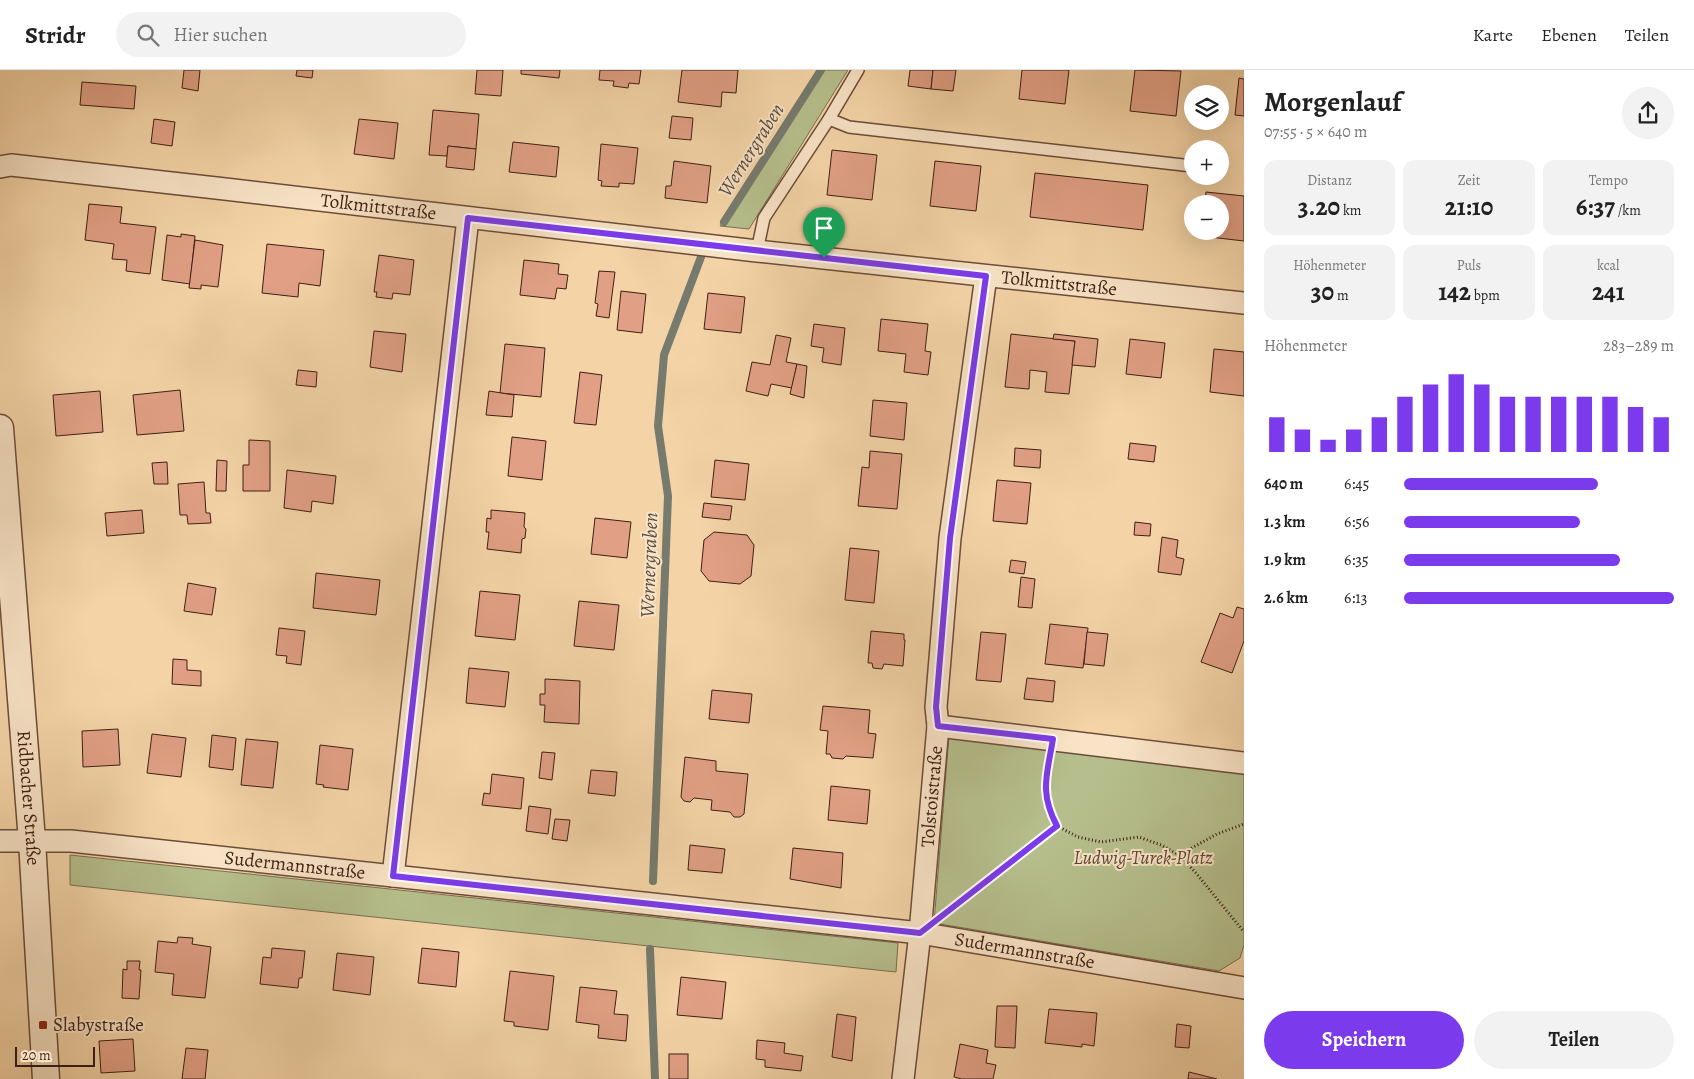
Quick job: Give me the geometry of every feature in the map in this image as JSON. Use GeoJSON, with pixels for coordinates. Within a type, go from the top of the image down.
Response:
{"type":"FeatureCollection","features":[{"type":"Feature","properties":{"kind":"street","name":"Tolkmittstraße"},"geometry":{"type":"LineString","coordinates":[[0,167],[17,166],[225,188],[757,251],[1244,304]]}},
{"type":"Feature","properties":{"kind":"street"},"geometry":{"type":"LineString","coordinates":[[393,876],[468,218]]}},
{"type":"Feature","properties":{"kind":"street","name":"Tolstoistraße"},"geometry":{"type":"LineString","coordinates":[[903,1079],[920,933],[938,726],[936,707],[950,538],[986,276]]}},
{"type":"Feature","properties":{"kind":"street","name":"Ridbacher Straße"},"geometry":{"type":"LineString","coordinates":[[0,428],[32,841],[46,1079]]}},
{"type":"Feature","properties":{"kind":"street"},"geometry":{"type":"LineString","coordinates":[[938,726],[1244,763]]}},
{"type":"Feature","properties":{"kind":"street","name":"Sudermannstraße"},"geometry":{"type":"LineString","coordinates":[[0,841],[71,841],[920,933],[1244,988]]}},
{"type":"Feature","properties":{"kind":"lane"},"geometry":{"type":"LineString","coordinates":[[757,251],[764,218],[829,119],[858,70]]}},
{"type":"Feature","properties":{"kind":"lane"},"geometry":{"type":"LineString","coordinates":[[829,119],[849,126],[1184,165]]}},
{"type":"Feature","properties":{"kind":"path"},"geometry":{"type":"LineString","coordinates":[[1053,739],[1044,789],[1049,812],[1057,826],[1078,837],[1101,842],[1138,837],[1161,845],[1179,855],[1244,932]]}},
{"type":"Feature","properties":{"kind":"path"},"geometry":{"type":"LineString","coordinates":[[1179,855],[1217,834],[1244,824]]}},
{"type":"Feature","properties":{"kind":"path"},"geometry":{"type":"LineString","coordinates":[[920,933],[1057,826]]}},
{"type":"Feature","properties":{"kind":"green space"},"geometry":{"type":"Polygon","coordinates":[[[819,70],[848,70],[749,229],[720,226],[819,70]]]}},
{"type":"Feature","properties":{"kind":"green space","name":"Ludwig-Turek-Platz"},"geometry":{"type":"Polygon","coordinates":[[[949,735],[1244,772],[1244,945],[1240,958],[1219,971],[934,923],[949,735]]]}},
{"type":"Feature","properties":{"kind":"green space"},"geometry":{"type":"Polygon","coordinates":[[[70,855],[898,943],[896,972],[70,885],[70,855]]]}},
{"type":"Feature","properties":{"kind":"building"},"geometry":{"type":"Polygon","coordinates":[[[184,70],[200,70],[198,91],[182,88],[184,70]]]}},
{"type":"Feature","properties":{"kind":"building"},"geometry":{"type":"Polygon","coordinates":[[[297,70],[313,70],[312,78],[296,76],[297,70]]]}},
{"type":"Feature","properties":{"kind":"building"},"geometry":{"type":"Polygon","coordinates":[[[477,70],[503,70],[501,96],[475,94],[477,70]]]}},
{"type":"Feature","properties":{"kind":"building"},"geometry":{"type":"Polygon","coordinates":[[[521,70],[560,70],[559,78],[521,74],[521,70]]]}},
{"type":"Feature","properties":{"kind":"building"},"geometry":{"type":"Polygon","coordinates":[[[600,70],[641,70],[639,84],[629,83],[628,88],[613,86],[614,81],[599,80],[600,70]]]}},
{"type":"Feature","properties":{"kind":"building"},"geometry":{"type":"Polygon","coordinates":[[[682,70],[738,70],[736,93],[722,92],[721,107],[678,102],[682,70]]]}},
{"type":"Feature","properties":{"kind":"building"},"geometry":{"type":"Polygon","coordinates":[[[910,70],[933,70],[931,89],[908,86],[910,70]]]}},
{"type":"Feature","properties":{"kind":"building"},"geometry":{"type":"Polygon","coordinates":[[[933,70],[956,70],[953,91],[931,89],[933,70]]]}},
{"type":"Feature","properties":{"kind":"building"},"geometry":{"type":"Polygon","coordinates":[[[1022,70],[1069,70],[1065,104],[1019,99],[1022,70]]]}},
{"type":"Feature","properties":{"kind":"building"},"geometry":{"type":"Polygon","coordinates":[[[1135,70],[1181,71],[1176,116],[1130,111],[1135,70]]]}},
{"type":"Feature","properties":{"kind":"building"},"geometry":{"type":"Polygon","coordinates":[[[1239,78],[1244,79],[1244,116],[1235,115],[1239,78]]]}},
{"type":"Feature","properties":{"kind":"building"},"geometry":{"type":"Polygon","coordinates":[[[82,82],[136,86],[134,109],[80,105],[82,82]]]}},
{"type":"Feature","properties":{"kind":"building"},"geometry":{"type":"Polygon","coordinates":[[[433,110],[479,114],[476,149],[448,146],[447,156],[429,155],[433,110]]]}},
{"type":"Feature","properties":{"kind":"building"},"geometry":{"type":"Polygon","coordinates":[[[672,116],[693,118],[691,140],[669,138],[672,116]]]}},
{"type":"Feature","properties":{"kind":"building"},"geometry":{"type":"Polygon","coordinates":[[[154,119],[175,122],[172,146],[151,143],[154,119]]]}},
{"type":"Feature","properties":{"kind":"building"},"geometry":{"type":"Polygon","coordinates":[[[359,119],[398,123],[394,159],[354,154],[359,119]]]}},
{"type":"Feature","properties":{"kind":"building"},"geometry":{"type":"Polygon","coordinates":[[[513,142],[559,147],[556,177],[509,172],[513,142]]]}},
{"type":"Feature","properties":{"kind":"building"},"geometry":{"type":"Polygon","coordinates":[[[601,144],[638,148],[634,184],[619,183],[619,187],[601,186],[602,181],[598,180],[601,144]]]}},
{"type":"Feature","properties":{"kind":"building"},"geometry":{"type":"Polygon","coordinates":[[[448,146],[476,149],[474,170],[446,167],[448,146]]]}},
{"type":"Feature","properties":{"kind":"building"},"geometry":{"type":"Polygon","coordinates":[[[832,150],[877,155],[872,200],[827,195],[832,150]]]}},
{"type":"Feature","properties":{"kind":"building"},"geometry":{"type":"Polygon","coordinates":[[[674,161],[711,166],[707,203],[665,198],[666,186],[671,186],[674,161]]]}},
{"type":"Feature","properties":{"kind":"building"},"geometry":{"type":"Polygon","coordinates":[[[935,161],[981,166],[976,211],[930,206],[935,161]]]}},
{"type":"Feature","properties":{"kind":"building"},"geometry":{"type":"Polygon","coordinates":[[[1035,173],[1148,185],[1143,230],[1030,217],[1035,173]]]}},
{"type":"Feature","properties":{"kind":"building"},"geometry":{"type":"Polygon","coordinates":[[[1206,192],[1244,196],[1244,241],[1229,239],[1229,195],[1206,195],[1206,192]]]}},
{"type":"Feature","properties":{"kind":"building"},"geometry":{"type":"Polygon","coordinates":[[[89,204],[122,207],[120,223],[156,227],[150,274],[126,271],[127,260],[112,259],[114,244],[85,240],[89,204]]]}},
{"type":"Feature","properties":{"kind":"building"},"geometry":{"type":"Polygon","coordinates":[[[181,234],[195,236],[190,284],[162,280],[167,235],[181,237],[181,234]]]}},
{"type":"Feature","properties":{"kind":"building"},"geometry":{"type":"Polygon","coordinates":[[[195,240],[223,245],[218,287],[201,285],[201,289],[189,288],[195,240]]]}},
{"type":"Feature","properties":{"kind":"building"},"geometry":{"type":"Polygon","coordinates":[[[267,244],[324,250],[320,286],[299,283],[298,297],[262,293],[267,244]]]}},
{"type":"Feature","properties":{"kind":"building"},"geometry":{"type":"Polygon","coordinates":[[[379,255],[414,260],[410,295],[393,293],[392,299],[376,297],[377,292],[374,292],[379,255]]]}},
{"type":"Feature","properties":{"kind":"building"},"geometry":{"type":"Polygon","coordinates":[[[524,260],[559,264],[558,274],[568,275],[566,289],[557,288],[555,299],[520,295],[524,260]]]}},
{"type":"Feature","properties":{"kind":"building"},"geometry":{"type":"Polygon","coordinates":[[[599,271],[615,272],[609,318],[596,316],[598,304],[595,303],[599,271]]]}},
{"type":"Feature","properties":{"kind":"building"},"geometry":{"type":"Polygon","coordinates":[[[621,291],[646,294],[642,333],[617,330],[621,291]]]}},
{"type":"Feature","properties":{"kind":"building"},"geometry":{"type":"Polygon","coordinates":[[[708,293],[745,297],[741,333],[704,329],[708,293]]]}},
{"type":"Feature","properties":{"kind":"building"},"geometry":{"type":"Polygon","coordinates":[[[881,319],[928,324],[925,351],[931,352],[928,375],[904,372],[906,354],[878,351],[881,319]]]}},
{"type":"Feature","properties":{"kind":"building"},"geometry":{"type":"Polygon","coordinates":[[[814,324],[845,328],[841,365],[822,362],[824,348],[811,346],[814,324]]]}},
{"type":"Feature","properties":{"kind":"building"},"geometry":{"type":"Polygon","coordinates":[[[374,331],[406,334],[402,372],[370,367],[374,331]]]}},
{"type":"Feature","properties":{"kind":"building"},"geometry":{"type":"Polygon","coordinates":[[[1011,334],[1075,341],[1069,394],[1045,392],[1047,372],[1030,370],[1029,389],[1005,387],[1011,334]]]}},
{"type":"Feature","properties":{"kind":"building"},"geometry":{"type":"Polygon","coordinates":[[[1054,334],[1098,339],[1095,367],[1072,365],[1075,341],[1053,339],[1054,334]]]}},
{"type":"Feature","properties":{"kind":"building"},"geometry":{"type":"Polygon","coordinates":[[[776,335],[791,338],[786,362],[797,364],[792,388],[771,384],[768,396],[746,391],[752,362],[770,365],[776,335]]]}},
{"type":"Feature","properties":{"kind":"building"},"geometry":{"type":"Polygon","coordinates":[[[1130,339],[1165,343],[1161,378],[1126,374],[1130,339]]]}},
{"type":"Feature","properties":{"kind":"building"},"geometry":{"type":"Polygon","coordinates":[[[505,344],[545,348],[541,397],[500,393],[505,344]]]}},
{"type":"Feature","properties":{"kind":"building"},"geometry":{"type":"Polygon","coordinates":[[[1214,349],[1244,352],[1244,396],[1210,392],[1214,349]]]}},
{"type":"Feature","properties":{"kind":"building"},"geometry":{"type":"Polygon","coordinates":[[[797,364],[807,366],[804,398],[790,394],[797,364]]]}},
{"type":"Feature","properties":{"kind":"building"},"geometry":{"type":"Polygon","coordinates":[[[298,370],[317,372],[316,387],[296,385],[298,370]]]}},
{"type":"Feature","properties":{"kind":"building"},"geometry":{"type":"Polygon","coordinates":[[[580,372],[602,375],[596,425],[574,423],[580,372]]]}},
{"type":"Feature","properties":{"kind":"building"},"geometry":{"type":"Polygon","coordinates":[[[180,390],[184,431],[137,435],[133,395],[180,390]]]}},
{"type":"Feature","properties":{"kind":"building"},"geometry":{"type":"Polygon","coordinates":[[[100,391],[103,432],[56,436],[53,395],[100,391]]]}},
{"type":"Feature","properties":{"kind":"building"},"geometry":{"type":"Polygon","coordinates":[[[489,391],[514,395],[512,417],[486,415],[489,391]]]}},
{"type":"Feature","properties":{"kind":"building"},"geometry":{"type":"Polygon","coordinates":[[[873,400],[907,403],[904,440],[870,436],[873,400]]]}},
{"type":"Feature","properties":{"kind":"building"},"geometry":{"type":"Polygon","coordinates":[[[512,437],[546,441],[542,480],[508,476],[512,437]]]}},
{"type":"Feature","properties":{"kind":"building"},"geometry":{"type":"Polygon","coordinates":[[[249,440],[270,441],[270,491],[243,491],[243,465],[249,465],[249,440]]]}},
{"type":"Feature","properties":{"kind":"building"},"geometry":{"type":"Polygon","coordinates":[[[1130,443],[1156,446],[1154,462],[1128,459],[1130,443]]]}},
{"type":"Feature","properties":{"kind":"building"},"geometry":{"type":"Polygon","coordinates":[[[1015,448],[1041,450],[1040,468],[1014,466],[1015,448]]]}},
{"type":"Feature","properties":{"kind":"building"},"geometry":{"type":"Polygon","coordinates":[[[870,451],[902,454],[897,509],[858,506],[862,467],[869,468],[870,451]]]}},
{"type":"Feature","properties":{"kind":"building"},"geometry":{"type":"Polygon","coordinates":[[[217,460],[227,461],[226,491],[216,491],[217,460]]]}},
{"type":"Feature","properties":{"kind":"building"},"geometry":{"type":"Polygon","coordinates":[[[715,460],[749,464],[745,500],[711,497],[715,460]]]}},
{"type":"Feature","properties":{"kind":"building"},"geometry":{"type":"Polygon","coordinates":[[[167,462],[168,484],[154,484],[152,463],[167,462]]]}},
{"type":"Feature","properties":{"kind":"building"},"geometry":{"type":"Polygon","coordinates":[[[287,470],[336,476],[333,504],[312,501],[311,512],[284,508],[287,470]]]}},
{"type":"Feature","properties":{"kind":"building"},"geometry":{"type":"Polygon","coordinates":[[[997,480],[1031,483],[1027,524],[993,521],[997,480]]]}},
{"type":"Feature","properties":{"kind":"building"},"geometry":{"type":"Polygon","coordinates":[[[204,482],[206,513],[210,513],[211,523],[188,524],[187,515],[180,515],[178,484],[204,482]]]}},
{"type":"Feature","properties":{"kind":"building"},"geometry":{"type":"Polygon","coordinates":[[[704,503],[732,506],[730,520],[702,517],[704,503]]]}},
{"type":"Feature","properties":{"kind":"building"},"geometry":{"type":"Polygon","coordinates":[[[142,510],[144,533],[107,536],[105,513],[142,510]]]}},
{"type":"Feature","properties":{"kind":"building"},"geometry":{"type":"Polygon","coordinates":[[[491,510],[525,513],[524,527],[526,529],[525,538],[522,539],[521,553],[487,549],[489,532],[486,532],[487,518],[491,519],[491,510]]]}},
{"type":"Feature","properties":{"kind":"building"},"geometry":{"type":"Polygon","coordinates":[[[595,518],[631,522],[627,558],[591,554],[595,518]]]}},
{"type":"Feature","properties":{"kind":"building"},"geometry":{"type":"Polygon","coordinates":[[[1135,522],[1151,524],[1150,536],[1134,535],[1135,522]]]}},
{"type":"Feature","properties":{"kind":"building"},"geometry":{"type":"Polygon","coordinates":[[[714,532],[747,535],[754,545],[751,576],[740,584],[709,581],[701,571],[704,540],[714,532]]]}},
{"type":"Feature","properties":{"kind":"building"},"geometry":{"type":"Polygon","coordinates":[[[1162,537],[1178,540],[1176,557],[1184,559],[1181,575],[1158,572],[1162,537]]]}},
{"type":"Feature","properties":{"kind":"building"},"geometry":{"type":"Polygon","coordinates":[[[850,548],[879,551],[874,603],[845,600],[850,548]]]}},
{"type":"Feature","properties":{"kind":"building"},"geometry":{"type":"Polygon","coordinates":[[[1011,560],[1026,562],[1024,574],[1009,572],[1011,560]]]}},
{"type":"Feature","properties":{"kind":"building"},"geometry":{"type":"Polygon","coordinates":[[[316,573],[380,580],[376,615],[313,608],[316,573]]]}},
{"type":"Feature","properties":{"kind":"building"},"geometry":{"type":"Polygon","coordinates":[[[1021,577],[1035,579],[1032,608],[1018,607],[1021,577]]]}},
{"type":"Feature","properties":{"kind":"building"},"geometry":{"type":"Polygon","coordinates":[[[188,583],[216,588],[212,615],[184,611],[188,583]]]}},
{"type":"Feature","properties":{"kind":"building"},"geometry":{"type":"Polygon","coordinates":[[[480,591],[520,595],[515,640],[475,636],[480,591]]]}},
{"type":"Feature","properties":{"kind":"building"},"geometry":{"type":"Polygon","coordinates":[[[579,601],[619,605],[614,650],[574,646],[579,601]]]}},
{"type":"Feature","properties":{"kind":"building"},"geometry":{"type":"Polygon","coordinates":[[[1237,607],[1244,609],[1244,641],[1232,673],[1201,662],[1220,613],[1233,618],[1237,607]]]}},
{"type":"Feature","properties":{"kind":"building"},"geometry":{"type":"Polygon","coordinates":[[[1050,624],[1088,628],[1083,668],[1045,664],[1050,624]]]}},
{"type":"Feature","properties":{"kind":"building"},"geometry":{"type":"Polygon","coordinates":[[[279,628],[305,631],[301,665],[286,663],[287,656],[276,655],[279,628]]]}},
{"type":"Feature","properties":{"kind":"building"},"geometry":{"type":"Polygon","coordinates":[[[871,631],[904,634],[903,666],[884,664],[882,669],[873,668],[872,663],[868,663],[871,631]]]}},
{"type":"Feature","properties":{"kind":"building"},"geometry":{"type":"Polygon","coordinates":[[[981,632],[1006,634],[1001,682],[976,680],[981,632]]]}},
{"type":"Feature","properties":{"kind":"building"},"geometry":{"type":"Polygon","coordinates":[[[1087,632],[1108,634],[1104,666],[1084,664],[1087,632]]]}},
{"type":"Feature","properties":{"kind":"building"},"geometry":{"type":"Polygon","coordinates":[[[173,659],[187,660],[187,670],[201,671],[201,686],[172,684],[173,659]]]}},
{"type":"Feature","properties":{"kind":"building"},"geometry":{"type":"Polygon","coordinates":[[[469,668],[509,672],[505,707],[466,703],[469,668]]]}},
{"type":"Feature","properties":{"kind":"building"},"geometry":{"type":"Polygon","coordinates":[[[1027,678],[1055,681],[1053,702],[1024,699],[1027,678]]]}},
{"type":"Feature","properties":{"kind":"building"},"geometry":{"type":"Polygon","coordinates":[[[545,679],[580,681],[579,724],[544,722],[545,705],[540,705],[540,694],[545,694],[545,679]]]}},
{"type":"Feature","properties":{"kind":"building"},"geometry":{"type":"Polygon","coordinates":[[[712,690],[752,694],[749,723],[709,719],[712,690]]]}},
{"type":"Feature","properties":{"kind":"building"},"geometry":{"type":"Polygon","coordinates":[[[823,706],[870,710],[868,733],[876,734],[873,758],[846,756],[843,759],[832,758],[830,754],[826,754],[828,731],[820,730],[823,706]]]}},
{"type":"Feature","properties":{"kind":"building"},"geometry":{"type":"Polygon","coordinates":[[[118,729],[120,765],[83,767],[82,731],[118,729]]]}},
{"type":"Feature","properties":{"kind":"building"},"geometry":{"type":"Polygon","coordinates":[[[152,734],[186,738],[181,777],[147,773],[152,734]]]}},
{"type":"Feature","properties":{"kind":"building"},"geometry":{"type":"Polygon","coordinates":[[[212,735],[236,738],[233,770],[209,767],[212,735]]]}},
{"type":"Feature","properties":{"kind":"building"},"geometry":{"type":"Polygon","coordinates":[[[246,739],[278,742],[273,788],[241,785],[246,739]]]}},
{"type":"Feature","properties":{"kind":"building"},"geometry":{"type":"Polygon","coordinates":[[[320,745],[353,749],[348,790],[323,787],[324,785],[316,784],[320,745]]]}},
{"type":"Feature","properties":{"kind":"building"},"geometry":{"type":"Polygon","coordinates":[[[542,752],[555,753],[552,780],[539,778],[542,752]]]}},
{"type":"Feature","properties":{"kind":"building"},"geometry":{"type":"Polygon","coordinates":[[[685,757],[716,761],[716,771],[748,774],[744,814],[740,817],[734,817],[730,812],[711,810],[712,800],[694,798],[690,802],[684,801],[681,797],[685,757]]]}},
{"type":"Feature","properties":{"kind":"building"},"geometry":{"type":"Polygon","coordinates":[[[591,770],[617,772],[615,796],[588,793],[591,770]]]}},
{"type":"Feature","properties":{"kind":"building"},"geometry":{"type":"Polygon","coordinates":[[[492,774],[524,778],[521,809],[482,805],[484,793],[490,794],[492,774]]]}},
{"type":"Feature","properties":{"kind":"building"},"geometry":{"type":"Polygon","coordinates":[[[831,786],[870,790],[867,824],[828,820],[831,786]]]}},
{"type":"Feature","properties":{"kind":"building"},"geometry":{"type":"Polygon","coordinates":[[[529,806],[551,809],[548,834],[526,831],[529,806]]]}},
{"type":"Feature","properties":{"kind":"building"},"geometry":{"type":"Polygon","coordinates":[[[555,819],[570,820],[567,841],[552,839],[555,819]]]}},
{"type":"Feature","properties":{"kind":"building"},"geometry":{"type":"Polygon","coordinates":[[[690,845],[725,849],[722,873],[688,870],[690,845]]]}},
{"type":"Feature","properties":{"kind":"building"},"geometry":{"type":"Polygon","coordinates":[[[793,848],[843,853],[841,888],[790,879],[793,848]]]}},
{"type":"Feature","properties":{"kind":"building"},"geometry":{"type":"Polygon","coordinates":[[[178,937],[193,938],[192,944],[211,947],[205,998],[172,995],[174,974],[155,972],[158,941],[177,943],[178,937]]]}},
{"type":"Feature","properties":{"kind":"building"},"geometry":{"type":"Polygon","coordinates":[[[272,948],[305,951],[302,978],[299,978],[298,988],[260,984],[263,957],[271,958],[272,948]]]}},
{"type":"Feature","properties":{"kind":"building"},"geometry":{"type":"Polygon","coordinates":[[[422,948],[459,952],[456,987],[418,983],[422,948]]]}},
{"type":"Feature","properties":{"kind":"building"},"geometry":{"type":"Polygon","coordinates":[[[337,953],[374,957],[370,995],[333,990],[337,953]]]}},
{"type":"Feature","properties":{"kind":"building"},"geometry":{"type":"Polygon","coordinates":[[[127,961],[140,961],[139,999],[122,998],[123,969],[127,970],[127,961]]]}},
{"type":"Feature","properties":{"kind":"building"},"geometry":{"type":"Polygon","coordinates":[[[510,971],[554,976],[548,1030],[514,1026],[514,1022],[504,1021],[510,971]]]}},
{"type":"Feature","properties":{"kind":"building"},"geometry":{"type":"Polygon","coordinates":[[[681,977],[726,982],[722,1019],[677,1015],[681,977]]]}},
{"type":"Feature","properties":{"kind":"building"},"geometry":{"type":"Polygon","coordinates":[[[580,987],[617,991],[614,1014],[628,1015],[626,1041],[598,1038],[599,1025],[576,1022],[580,987]]]}},
{"type":"Feature","properties":{"kind":"building"},"geometry":{"type":"Polygon","coordinates":[[[997,1006],[1017,1006],[1015,1048],[995,1047],[997,1006]]]}},
{"type":"Feature","properties":{"kind":"building"},"geometry":{"type":"Polygon","coordinates":[[[1049,1009],[1097,1013],[1094,1046],[1082,1044],[1082,1047],[1045,1043],[1049,1009]]]}},
{"type":"Feature","properties":{"kind":"building"},"geometry":{"type":"Polygon","coordinates":[[[837,1014],[856,1017],[852,1061],[832,1057],[837,1014]]]}},
{"type":"Feature","properties":{"kind":"building"},"geometry":{"type":"Polygon","coordinates":[[[1177,1024],[1191,1026],[1189,1048],[1175,1047],[1177,1024]]]}},
{"type":"Feature","properties":{"kind":"building"},"geometry":{"type":"Polygon","coordinates":[[[133,1039],[135,1071],[101,1073],[99,1041],[133,1039]]]}},
{"type":"Feature","properties":{"kind":"building"},"geometry":{"type":"Polygon","coordinates":[[[757,1040],[785,1043],[784,1053],[803,1056],[801,1071],[765,1067],[765,1060],[756,1059],[757,1040]]]}},
{"type":"Feature","properties":{"kind":"building"},"geometry":{"type":"Polygon","coordinates":[[[960,1044],[988,1050],[986,1063],[996,1065],[993,1079],[962,1079],[954,1077],[960,1044]]]}},
{"type":"Feature","properties":{"kind":"building"},"geometry":{"type":"Polygon","coordinates":[[[186,1048],[208,1050],[205,1079],[182,1079],[186,1048]]]}},
{"type":"Feature","properties":{"kind":"building"},"geometry":{"type":"Polygon","coordinates":[[[669,1054],[688,1054],[688,1079],[669,1079],[669,1054]]]}},
{"type":"Feature","properties":{"kind":"building"},"geometry":{"type":"Polygon","coordinates":[[[1189,1072],[1217,1079],[1188,1079],[1189,1072]]]}},
{"type":"Feature","properties":{"kind":"waterway","name":"Wernergraben"},"geometry":{"type":"LineString","coordinates":[[724,222],[821,70]]}},
{"type":"Feature","properties":{"kind":"waterway","name":"Wernergraben"},"geometry":{"type":"LineString","coordinates":[[653,881],[668,496],[658,426],[664,355],[701,257]]}},
{"type":"Feature","properties":{"kind":"waterway","name":"Wernergraben"},"geometry":{"type":"LineString","coordinates":[[650,949],[655,1079]]}},
{"type":"Feature","properties":{"kind":"place","name":"Slabystraße"},"geometry":{"type":"Point","coordinates":[43,1025]}},
{"type":"Feature","properties":{"kind":"route"},"geometry":{"type":"LineString","coordinates":[[468,218],[824,258],[986,276],[950,538],[936,707],[938,726],[1053,739],[1044,789],[1049,812],[1057,826],[920,933],[393,876],[468,218]]}}]}
